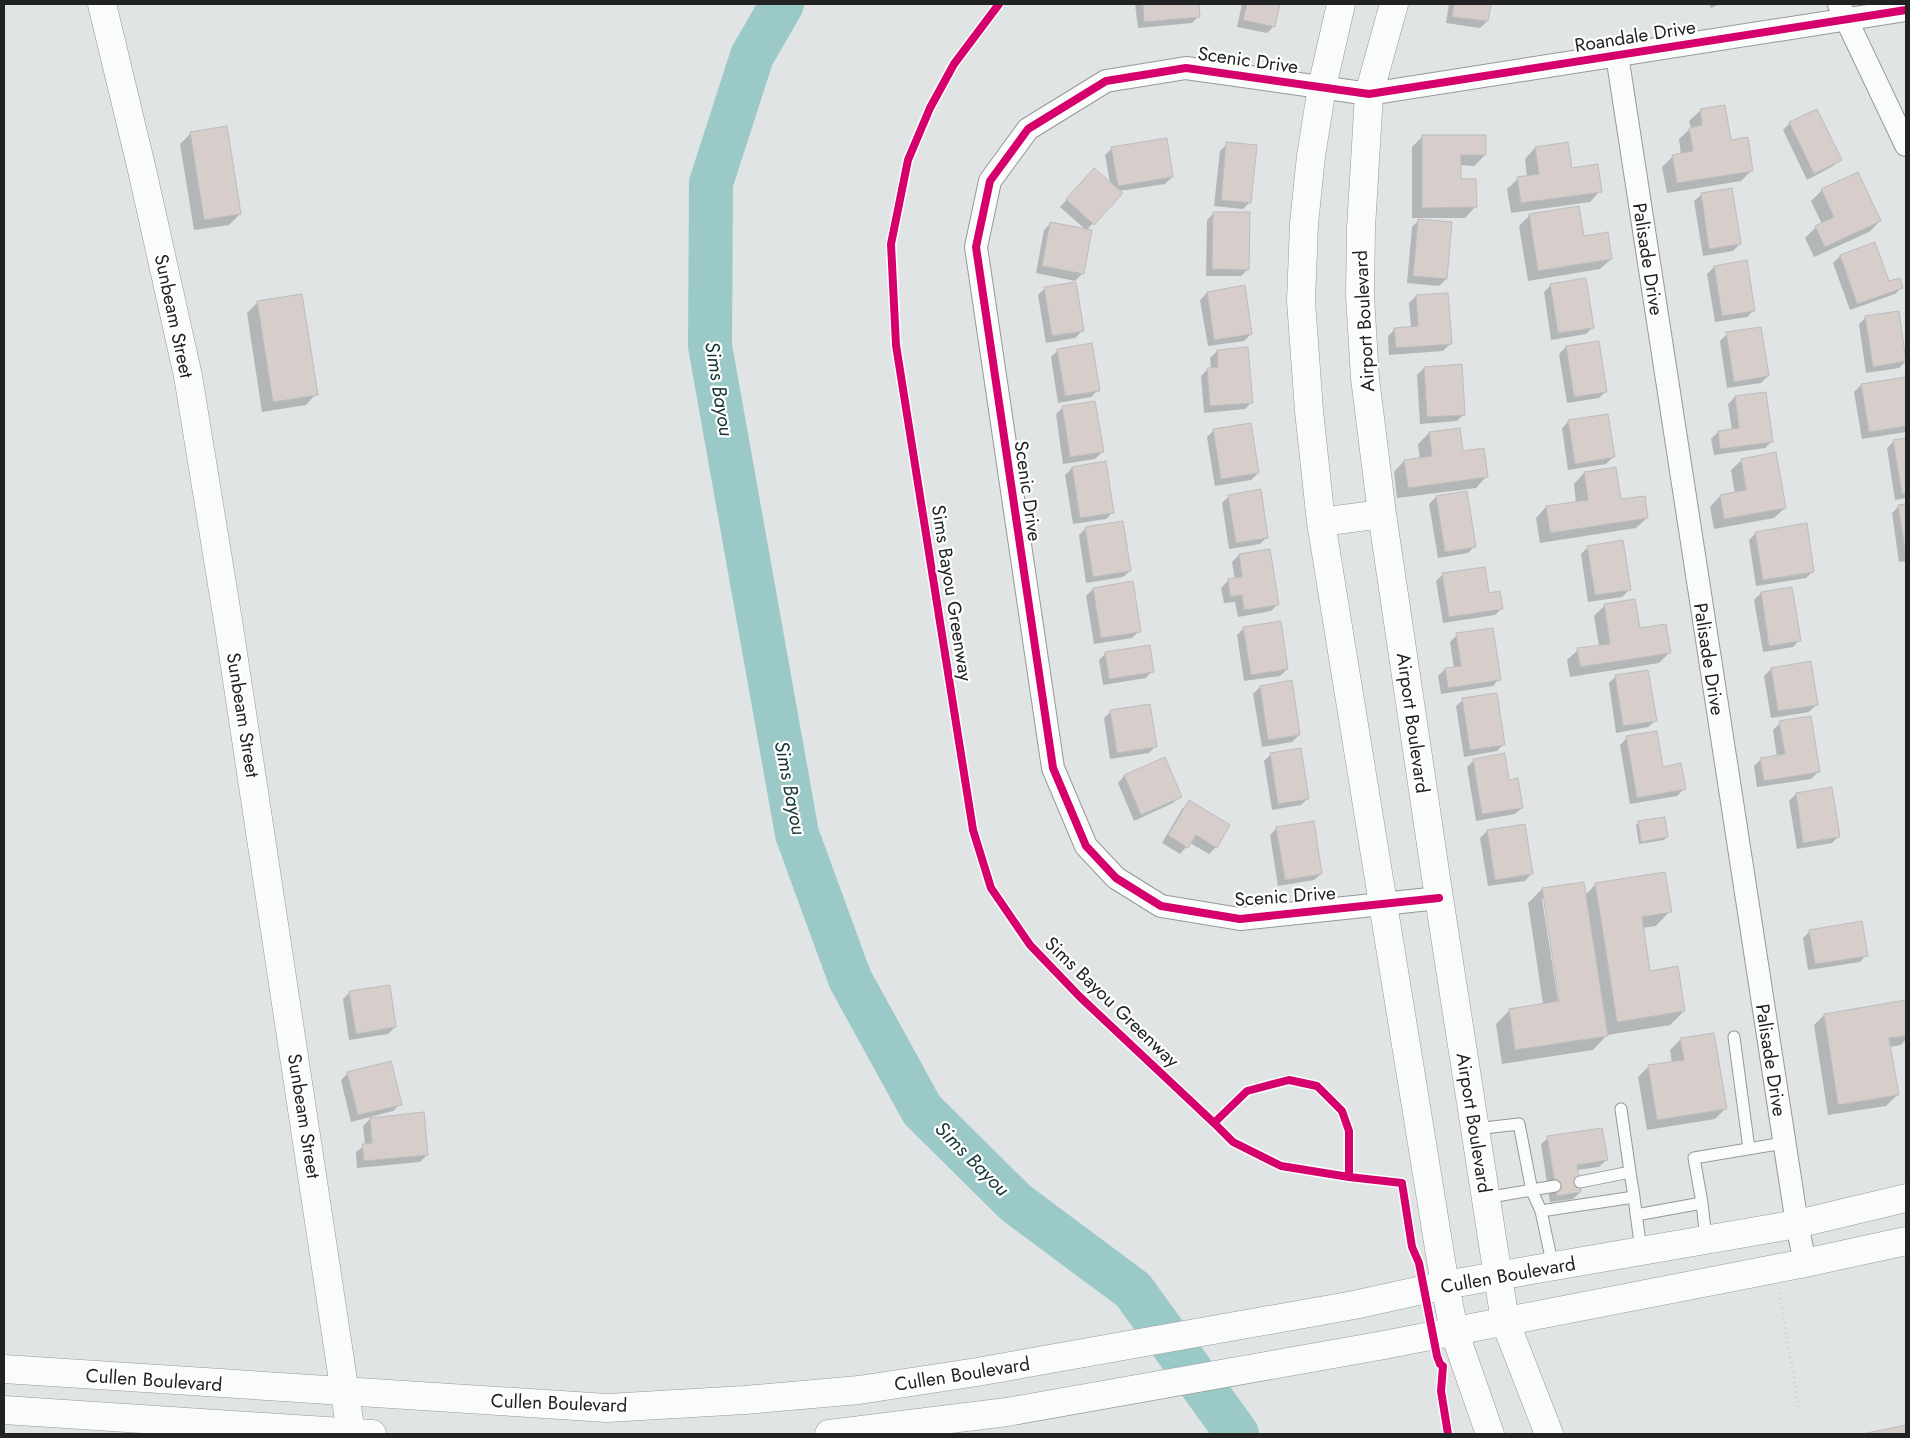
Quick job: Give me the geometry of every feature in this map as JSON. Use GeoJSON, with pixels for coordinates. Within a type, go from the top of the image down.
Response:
{"type":"FeatureCollection","features":[{"type":"Feature","properties":{"kind":"main road","name":"Sunbeam Street"},"geometry":{"type":"LineString","coordinates":[[102,4],[142,170],[188,376],[230,627],[345,1392],[362,1434]]}},
{"type":"Feature","properties":{"kind":"main road"},"geometry":{"type":"LineString","coordinates":[[1341,4],[1322,87],[1311,156],[1304,224],[1301,302],[1309,411],[1321,522],[1445,1285],[1454,1331],[1490,1434]]}},
{"type":"Feature","properties":{"kind":"main road","name":"Airport Boulevard"},"geometry":{"type":"LineString","coordinates":[[1394,4],[1368,94],[1361,228],[1360,296],[1364,378],[1382,514],[1497,1277],[1505,1321],[1548,1434]]}},
{"type":"Feature","properties":{"kind":"main road"},"geometry":{"type":"LineString","coordinates":[[1321,522],[1382,514]]}},
{"type":"Feature","properties":{"kind":"main road","name":"Cullen Boulevard"},"geometry":{"type":"LineString","coordinates":[[4,1369],[607,1408],[745,1400],[859,1390],[977,1372],[1354,1305],[1445,1285],[1796,1224],[1906,1198]]}},
{"type":"Feature","properties":{"kind":"main road"},"geometry":{"type":"LineString","coordinates":[[829,1434],[1007,1412],[1384,1345],[1775,1269],[1906,1241]]}},
{"type":"Feature","properties":{"kind":"main road"},"geometry":{"type":"LineString","coordinates":[[81,1415],[83,1375]]}},
{"type":"Feature","properties":{"kind":"main road"},"geometry":{"type":"LineString","coordinates":[[928,1380],[936,1421]]}},
{"type":"Feature","properties":{"kind":"main road","name":"Cullen Boulevard"},"geometry":{"type":"LineString","coordinates":[[4,1410],[362,1434]]}},
{"type":"Feature","properties":{"kind":"street","name":"Roandale Drive"},"geometry":{"type":"LineString","coordinates":[[1368,94],[1617,55],[1843,11],[1906,10]]}},
{"type":"Feature","properties":{"kind":"street"},"geometry":{"type":"LineString","coordinates":[[1843,11],[1906,144]]}},
{"type":"Feature","properties":{"kind":"street","name":"Palisade Drive"},"geometry":{"type":"LineString","coordinates":[[1617,55],[1796,1224],[1805,1263]]}},
{"type":"Feature","properties":{"kind":"street","name":"Scenic Drive"},"geometry":{"type":"LineString","coordinates":[[1368,94],[1186,68],[1106,81],[1028,128],[990,181],[976,246],[1052,768],[1086,846],[1116,878],[1161,906],[1240,919],[1439,898]]}},
{"type":"Feature","properties":{"kind":"lane"},"geometry":{"type":"LineString","coordinates":[[1734,1037],[1749,1149]]}},
{"type":"Feature","properties":{"kind":"lane"},"geometry":{"type":"LineString","coordinates":[[1621,1109],[1641,1251]]}},
{"type":"Feature","properties":{"kind":"lane"},"geometry":{"type":"LineString","coordinates":[[1474,1129],[1518,1124],[1532,1191],[1540,1211],[1553,1267]]}},
{"type":"Feature","properties":{"kind":"lane"},"geometry":{"type":"LineString","coordinates":[[1706,1239],[1694,1158],[1784,1143]]}},
{"type":"Feature","properties":{"kind":"lane"},"geometry":{"type":"LineString","coordinates":[[1580,1182],[1630,1172]]}},
{"type":"Feature","properties":{"kind":"lane"},"geometry":{"type":"LineString","coordinates":[[1485,1198],[1555,1186]]}},
{"type":"Feature","properties":{"kind":"lane"},"geometry":{"type":"LineString","coordinates":[[1540,1211],[1634,1197]]}},
{"type":"Feature","properties":{"kind":"lane"},"geometry":{"type":"LineString","coordinates":[[1636,1215],[1702,1204]]}},
{"type":"Feature","properties":{"kind":"path"},"geometry":{"type":"LineString","coordinates":[[1775,1269],[1799,1408]]}},
{"type":"Feature","properties":{"kind":"building"},"geometry":{"type":"Polygon","coordinates":[[[1143,4],[1199,4],[1200,17],[1144,22],[1143,4]]]}},
{"type":"Feature","properties":{"kind":"building"},"geometry":{"type":"Polygon","coordinates":[[[1247,4],[1280,4],[1275,27],[1243,20],[1247,4]]]}},
{"type":"Feature","properties":{"kind":"building"},"geometry":{"type":"Polygon","coordinates":[[[1454,4],[1491,4],[1488,21],[1452,17],[1454,4]]]}},
{"type":"Feature","properties":{"kind":"building"},"geometry":{"type":"Polygon","coordinates":[[[1725,105],[1731,140],[1748,137],[1753,171],[1677,183],[1672,155],[1693,151],[1689,128],[1702,125],[1700,109],[1725,105]]]}},
{"type":"Feature","properties":{"kind":"building"},"geometry":{"type":"Polygon","coordinates":[[[1817,109],[1842,160],[1814,174],[1789,122],[1817,109]]]}},
{"type":"Feature","properties":{"kind":"building"},"geometry":{"type":"Polygon","coordinates":[[[227,126],[241,214],[204,220],[190,132],[227,126]]]}},
{"type":"Feature","properties":{"kind":"building"},"geometry":{"type":"Polygon","coordinates":[[[1422,135],[1486,135],[1486,155],[1461,155],[1461,179],[1476,179],[1477,207],[1422,208],[1422,135]]]}},
{"type":"Feature","properties":{"kind":"building"},"geometry":{"type":"Polygon","coordinates":[[[1167,138],[1173,177],[1118,186],[1111,147],[1167,138]]]}},
{"type":"Feature","properties":{"kind":"building"},"geometry":{"type":"Polygon","coordinates":[[[1226,142],[1257,145],[1251,203],[1221,200],[1226,142]]]}},
{"type":"Feature","properties":{"kind":"building"},"geometry":{"type":"Polygon","coordinates":[[[1568,142],[1572,168],[1598,164],[1602,192],[1521,203],[1517,177],[1539,174],[1535,147],[1568,142]]]}},
{"type":"Feature","properties":{"kind":"building"},"geometry":{"type":"Polygon","coordinates":[[[1094,168],[1123,193],[1094,225],[1066,199],[1094,168]]]}},
{"type":"Feature","properties":{"kind":"building"},"geometry":{"type":"Polygon","coordinates":[[[1858,172],[1881,221],[1825,247],[1815,226],[1834,217],[1821,189],[1858,172]]]}},
{"type":"Feature","properties":{"kind":"building"},"geometry":{"type":"Polygon","coordinates":[[[1732,188],[1741,244],[1709,249],[1701,193],[1732,188]]]}},
{"type":"Feature","properties":{"kind":"building"},"geometry":{"type":"Polygon","coordinates":[[[1579,206],[1584,236],[1608,232],[1612,259],[1538,271],[1529,214],[1579,206]]]}},
{"type":"Feature","properties":{"kind":"building"},"geometry":{"type":"Polygon","coordinates":[[[1213,212],[1250,212],[1249,270],[1212,269],[1213,212]]]}},
{"type":"Feature","properties":{"kind":"building"},"geometry":{"type":"Polygon","coordinates":[[[1418,219],[1452,222],[1447,279],[1413,276],[1418,219]]]}},
{"type":"Feature","properties":{"kind":"building"},"geometry":{"type":"Polygon","coordinates":[[[1050,222],[1092,230],[1084,274],[1042,266],[1050,222]]]}},
{"type":"Feature","properties":{"kind":"building"},"geometry":{"type":"Polygon","coordinates":[[[1875,242],[1889,281],[1900,278],[1903,288],[1857,304],[1840,255],[1875,242]]]}},
{"type":"Feature","properties":{"kind":"building"},"geometry":{"type":"Polygon","coordinates":[[[1747,260],[1755,311],[1722,316],[1714,266],[1747,260]]]}},
{"type":"Feature","properties":{"kind":"building"},"geometry":{"type":"Polygon","coordinates":[[[1586,278],[1594,328],[1558,333],[1550,284],[1586,278]]]}},
{"type":"Feature","properties":{"kind":"building"},"geometry":{"type":"Polygon","coordinates":[[[1076,282],[1084,331],[1052,336],[1044,287],[1076,282]]]}},
{"type":"Feature","properties":{"kind":"building"},"geometry":{"type":"Polygon","coordinates":[[[1245,285],[1252,334],[1214,340],[1207,292],[1245,285]]]}},
{"type":"Feature","properties":{"kind":"building"},"geometry":{"type":"Polygon","coordinates":[[[1448,293],[1452,344],[1396,348],[1394,328],[1418,326],[1416,295],[1448,293]]]}},
{"type":"Feature","properties":{"kind":"building"},"geometry":{"type":"Polygon","coordinates":[[[302,294],[318,395],[273,402],[257,301],[302,294]]]}},
{"type":"Feature","properties":{"kind":"building"},"geometry":{"type":"Polygon","coordinates":[[[1899,311],[1906,361],[1873,367],[1865,316],[1899,311]]]}},
{"type":"Feature","properties":{"kind":"building"},"geometry":{"type":"Polygon","coordinates":[[[1761,327],[1769,376],[1734,382],[1726,332],[1761,327]]]}},
{"type":"Feature","properties":{"kind":"building"},"geometry":{"type":"Polygon","coordinates":[[[1599,341],[1607,392],[1574,397],[1566,346],[1599,341]]]}},
{"type":"Feature","properties":{"kind":"building"},"geometry":{"type":"Polygon","coordinates":[[[1092,343],[1100,391],[1065,396],[1057,349],[1092,343]]]}},
{"type":"Feature","properties":{"kind":"building"},"geometry":{"type":"Polygon","coordinates":[[[1248,347],[1253,403],[1210,406],[1207,368],[1218,367],[1217,350],[1248,347]]]}},
{"type":"Feature","properties":{"kind":"building"},"geometry":{"type":"Polygon","coordinates":[[[1462,364],[1465,415],[1427,417],[1424,367],[1462,364]]]}},
{"type":"Feature","properties":{"kind":"building"},"geometry":{"type":"Polygon","coordinates":[[[1906,377],[1906,426],[1869,432],[1861,384],[1906,377]]]}},
{"type":"Feature","properties":{"kind":"building"},"geometry":{"type":"Polygon","coordinates":[[[1766,392],[1773,442],[1720,449],[1718,431],[1739,428],[1735,396],[1766,392]]]}},
{"type":"Feature","properties":{"kind":"building"},"geometry":{"type":"Polygon","coordinates":[[[1095,401],[1104,452],[1070,457],[1062,406],[1095,401]]]}},
{"type":"Feature","properties":{"kind":"building"},"geometry":{"type":"Polygon","coordinates":[[[1608,414],[1615,457],[1575,464],[1568,420],[1608,414]]]}},
{"type":"Feature","properties":{"kind":"building"},"geometry":{"type":"Polygon","coordinates":[[[1251,423],[1259,473],[1221,479],[1213,429],[1251,423]]]}},
{"type":"Feature","properties":{"kind":"building"},"geometry":{"type":"Polygon","coordinates":[[[1460,428],[1463,451],[1484,448],[1488,477],[1408,488],[1404,460],[1432,456],[1429,432],[1460,428]]]}},
{"type":"Feature","properties":{"kind":"building"},"geometry":{"type":"Polygon","coordinates":[[[1906,438],[1906,493],[1902,494],[1893,440],[1906,438]]]}},
{"type":"Feature","properties":{"kind":"building"},"geometry":{"type":"Polygon","coordinates":[[[1776,452],[1786,508],[1724,519],[1720,495],[1746,490],[1741,459],[1776,452]]]}},
{"type":"Feature","properties":{"kind":"building"},"geometry":{"type":"Polygon","coordinates":[[[1106,461],[1114,513],[1080,518],[1072,467],[1106,461]]]}},
{"type":"Feature","properties":{"kind":"building"},"geometry":{"type":"Polygon","coordinates":[[[1616,467],[1621,499],[1645,496],[1648,518],[1550,533],[1546,506],[1588,500],[1584,472],[1616,467]]]}},
{"type":"Feature","properties":{"kind":"building"},"geometry":{"type":"Polygon","coordinates":[[[1261,489],[1268,538],[1236,543],[1228,495],[1261,489]]]}},
{"type":"Feature","properties":{"kind":"building"},"geometry":{"type":"Polygon","coordinates":[[[1467,491],[1476,547],[1445,552],[1436,496],[1467,491]]]}},
{"type":"Feature","properties":{"kind":"building"},"geometry":{"type":"Polygon","coordinates":[[[1906,504],[1906,556],[1898,505],[1906,504]]]}},
{"type":"Feature","properties":{"kind":"building"},"geometry":{"type":"Polygon","coordinates":[[[1123,521],[1131,571],[1093,577],[1085,527],[1123,521]]]}},
{"type":"Feature","properties":{"kind":"building"},"geometry":{"type":"Polygon","coordinates":[[[1807,523],[1814,572],[1763,580],[1755,532],[1807,523]]]}},
{"type":"Feature","properties":{"kind":"building"},"geometry":{"type":"Polygon","coordinates":[[[1623,540],[1631,590],[1595,595],[1587,546],[1623,540]]]}},
{"type":"Feature","properties":{"kind":"building"},"geometry":{"type":"Polygon","coordinates":[[[1270,549],[1279,605],[1244,610],[1242,595],[1230,597],[1228,579],[1242,577],[1239,554],[1270,549]]]}},
{"type":"Feature","properties":{"kind":"building"},"geometry":{"type":"Polygon","coordinates":[[[1485,567],[1489,593],[1500,591],[1503,609],[1449,617],[1442,573],[1485,567]]]}},
{"type":"Feature","properties":{"kind":"building"},"geometry":{"type":"Polygon","coordinates":[[[1133,581],[1141,632],[1101,638],[1093,588],[1133,581]]]}},
{"type":"Feature","properties":{"kind":"building"},"geometry":{"type":"Polygon","coordinates":[[[1792,587],[1801,641],[1769,646],[1761,592],[1792,587]]]}},
{"type":"Feature","properties":{"kind":"building"},"geometry":{"type":"Polygon","coordinates":[[[1635,599],[1640,628],[1666,624],[1671,653],[1580,667],[1577,648],[1610,644],[1604,604],[1635,599]]]}},
{"type":"Feature","properties":{"kind":"building"},"geometry":{"type":"Polygon","coordinates":[[[1281,621],[1288,669],[1251,675],[1243,627],[1281,621]]]}},
{"type":"Feature","properties":{"kind":"building"},"geometry":{"type":"Polygon","coordinates":[[[1493,628],[1501,680],[1448,688],[1445,668],[1461,666],[1456,633],[1493,628]]]}},
{"type":"Feature","properties":{"kind":"building"},"geometry":{"type":"Polygon","coordinates":[[[1150,645],[1154,672],[1109,679],[1105,652],[1150,645]]]}},
{"type":"Feature","properties":{"kind":"building"},"geometry":{"type":"Polygon","coordinates":[[[1811,661],[1818,705],[1778,711],[1771,668],[1811,661]]]}},
{"type":"Feature","properties":{"kind":"building"},"geometry":{"type":"Polygon","coordinates":[[[1648,670],[1657,721],[1623,726],[1615,675],[1648,670]]]}},
{"type":"Feature","properties":{"kind":"building"},"geometry":{"type":"Polygon","coordinates":[[[1292,680],[1300,735],[1268,740],[1260,686],[1292,680]]]}},
{"type":"Feature","properties":{"kind":"building"},"geometry":{"type":"Polygon","coordinates":[[[1497,693],[1505,745],[1470,750],[1462,698],[1497,693]]]}},
{"type":"Feature","properties":{"kind":"building"},"geometry":{"type":"Polygon","coordinates":[[[1150,704],[1157,747],[1117,753],[1110,710],[1150,704]]]}},
{"type":"Feature","properties":{"kind":"building"},"geometry":{"type":"Polygon","coordinates":[[[1811,716],[1820,772],[1764,781],[1760,758],[1785,754],[1779,721],[1811,716]]]}},
{"type":"Feature","properties":{"kind":"building"},"geometry":{"type":"Polygon","coordinates":[[[1657,731],[1663,767],[1681,763],[1686,789],[1637,798],[1626,736],[1657,731]]]}},
{"type":"Feature","properties":{"kind":"building"},"geometry":{"type":"Polygon","coordinates":[[[1301,748],[1309,799],[1278,804],[1270,753],[1301,748]]]}},
{"type":"Feature","properties":{"kind":"building"},"geometry":{"type":"Polygon","coordinates":[[[1505,753],[1509,780],[1518,778],[1523,808],[1482,814],[1473,759],[1505,753]]]}},
{"type":"Feature","properties":{"kind":"building"},"geometry":{"type":"Polygon","coordinates":[[[1165,757],[1182,797],[1141,815],[1124,775],[1165,757]]]}},
{"type":"Feature","properties":{"kind":"building"},"geometry":{"type":"Polygon","coordinates":[[[1832,787],[1840,837],[1803,843],[1796,793],[1832,787]]]}},
{"type":"Feature","properties":{"kind":"building"},"geometry":{"type":"Polygon","coordinates":[[[1189,800],[1230,825],[1217,848],[1196,835],[1188,848],[1168,835],[1189,800]]]}},
{"type":"Feature","properties":{"kind":"building"},"geometry":{"type":"Polygon","coordinates":[[[1665,817],[1668,837],[1641,842],[1638,821],[1665,817]]]}},
{"type":"Feature","properties":{"kind":"building"},"geometry":{"type":"Polygon","coordinates":[[[1314,821],[1322,874],[1285,880],[1276,827],[1314,821]]]}},
{"type":"Feature","properties":{"kind":"building"},"geometry":{"type":"Polygon","coordinates":[[[1525,824],[1533,874],[1495,880],[1487,830],[1525,824]]]}},
{"type":"Feature","properties":{"kind":"building"},"geometry":{"type":"Polygon","coordinates":[[[1665,872],[1672,912],[1642,917],[1650,971],[1678,966],[1685,1011],[1617,1022],[1595,883],[1665,872]]]}},
{"type":"Feature","properties":{"kind":"building"},"geometry":{"type":"Polygon","coordinates":[[[1584,882],[1608,1036],[1515,1050],[1509,1009],[1559,1001],[1542,888],[1584,882]]]}},
{"type":"Feature","properties":{"kind":"building"},"geometry":{"type":"Polygon","coordinates":[[[1862,921],[1868,956],[1815,964],[1809,930],[1862,921]]]}},
{"type":"Feature","properties":{"kind":"building"},"geometry":{"type":"Polygon","coordinates":[[[390,985],[396,1027],[356,1034],[349,991],[390,985]]]}},
{"type":"Feature","properties":{"kind":"building"},"geometry":{"type":"Polygon","coordinates":[[[1906,1000],[1906,1036],[1889,1038],[1899,1095],[1838,1105],[1824,1014],[1906,1000]]]}},
{"type":"Feature","properties":{"kind":"building"},"geometry":{"type":"Polygon","coordinates":[[[1714,1033],[1727,1109],[1657,1120],[1648,1065],[1684,1060],[1680,1038],[1714,1033]]]}},
{"type":"Feature","properties":{"kind":"building"},"geometry":{"type":"Polygon","coordinates":[[[391,1061],[402,1105],[358,1115],[347,1072],[391,1061]]]}},
{"type":"Feature","properties":{"kind":"building"},"geometry":{"type":"Polygon","coordinates":[[[424,1112],[428,1155],[364,1161],[362,1144],[372,1143],[370,1118],[424,1112]]]}},
{"type":"Feature","properties":{"kind":"building"},"geometry":{"type":"Polygon","coordinates":[[[1602,1128],[1608,1160],[1577,1165],[1581,1192],[1557,1196],[1547,1136],[1602,1128]]]}},
{"type":"Feature","properties":{"kind":"building"},"geometry":{"type":"Polygon","coordinates":[[[1906,1425],[1906,1434],[1862,1434],[1906,1425]]]}},
{"type":"Feature","properties":{"kind":"waterway","name":"Sims Bayou"},"geometry":{"type":"LineString","coordinates":[[782,4],[752,56],[711,183],[710,346],[797,834],[850,979],[922,1110],[1016,1203],[1133,1290],[1237,1434]]}},
{"type":"Feature","properties":{"kind":"cycle path","name":"Sims Bayou Greenway"},"geometry":{"type":"LineString","coordinates":[[999,4],[954,64],[930,108],[908,160],[891,244],[896,345],[973,830],[991,888],[1030,945],[1080,997],[1233,1142],[1281,1166],[1402,1183],[1412,1247],[1419,1263],[1437,1356],[1440,1364],[1443,1366],[1441,1391],[1448,1434]]}},
{"type":"Feature","properties":{"kind":"cycle path"},"geometry":{"type":"LineString","coordinates":[[1439,898],[1240,919],[1161,906],[1116,878],[1086,846],[1053,768],[976,247],[990,181],[1028,129],[1106,81],[1186,68],[1369,94],[1906,10]]}},
{"type":"Feature","properties":{"kind":"cycle path"},"geometry":{"type":"LineString","coordinates":[[1214,1123],[1247,1091],[1289,1080],[1317,1086],[1342,1111],[1349,1131],[1349,1177]]}}]}
